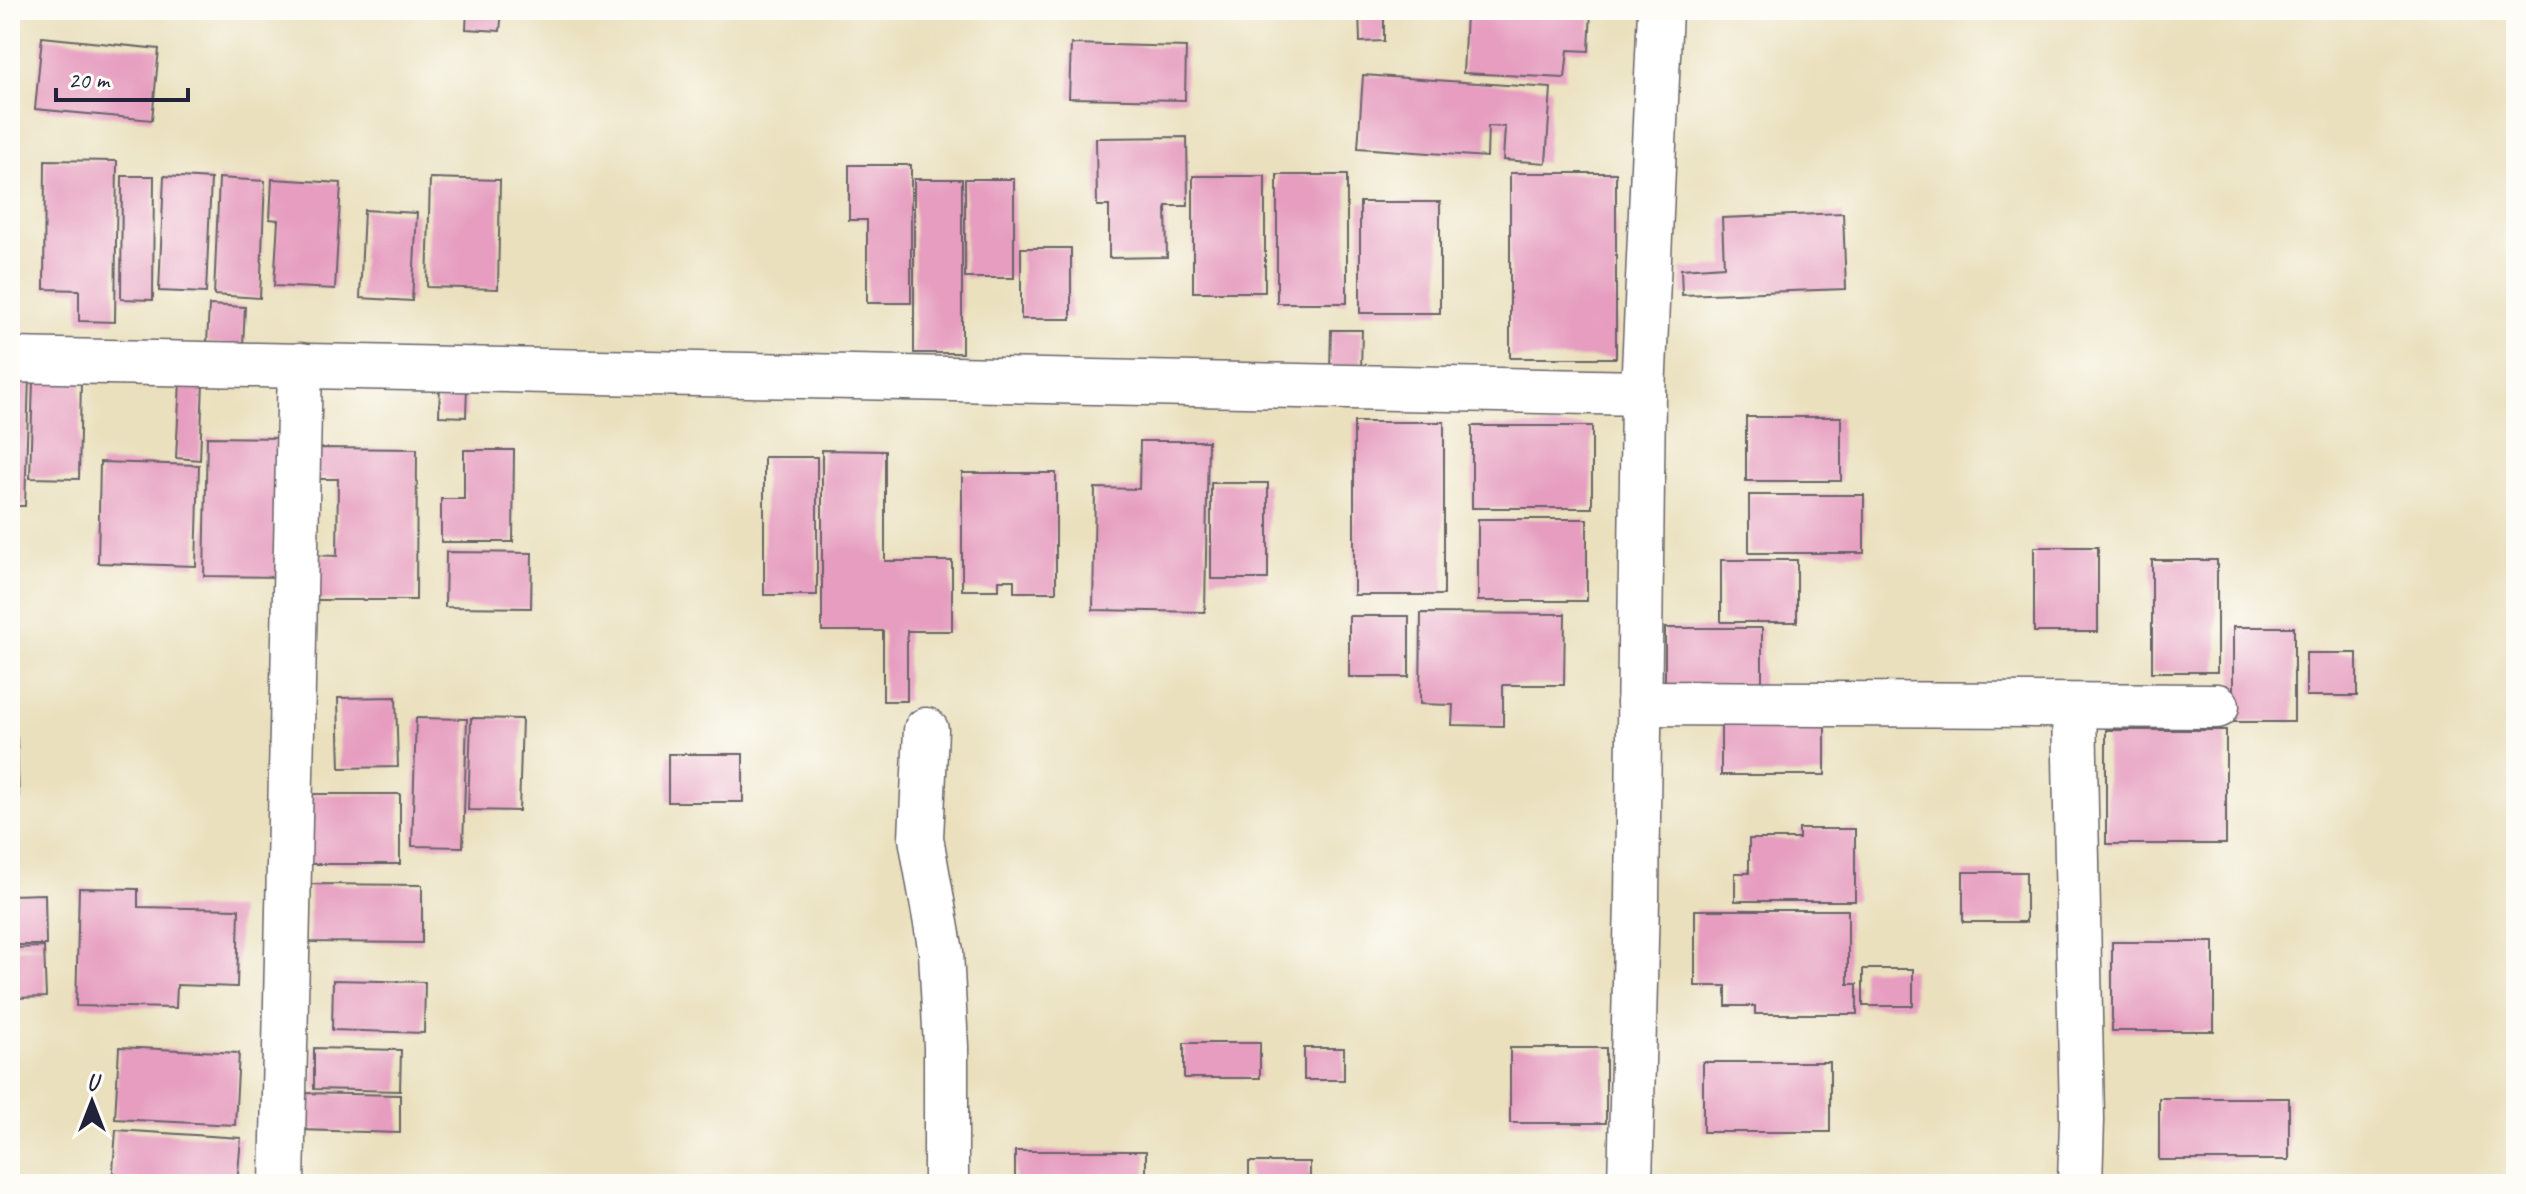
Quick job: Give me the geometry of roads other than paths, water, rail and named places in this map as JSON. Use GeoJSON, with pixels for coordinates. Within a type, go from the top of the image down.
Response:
{"type":"FeatureCollection","features":[{"type":"Feature","properties":{"kind":"street"},"geometry":{"type":"LineString","coordinates":[[1630,1184],[1643,393],[1660,10]]}},
{"type":"Feature","properties":{"kind":"street"},"geometry":{"type":"LineString","coordinates":[[10,360],[1643,393]]}},
{"type":"Feature","properties":{"kind":"street"},"geometry":{"type":"LineString","coordinates":[[282,1184],[300,365]]}},
{"type":"Feature","properties":{"kind":"street"},"geometry":{"type":"LineString","coordinates":[[1639,703],[2217,706]]}},
{"type":"Feature","properties":{"kind":"street"},"geometry":{"type":"LineString","coordinates":[[2074,706],[2082,1120],[2080,1184]]}},
{"type":"Feature","properties":{"kind":"street"},"geometry":{"type":"LineString","coordinates":[[926,730],[921,838],[941,952],[946,1047],[946,1184]]}}]}
